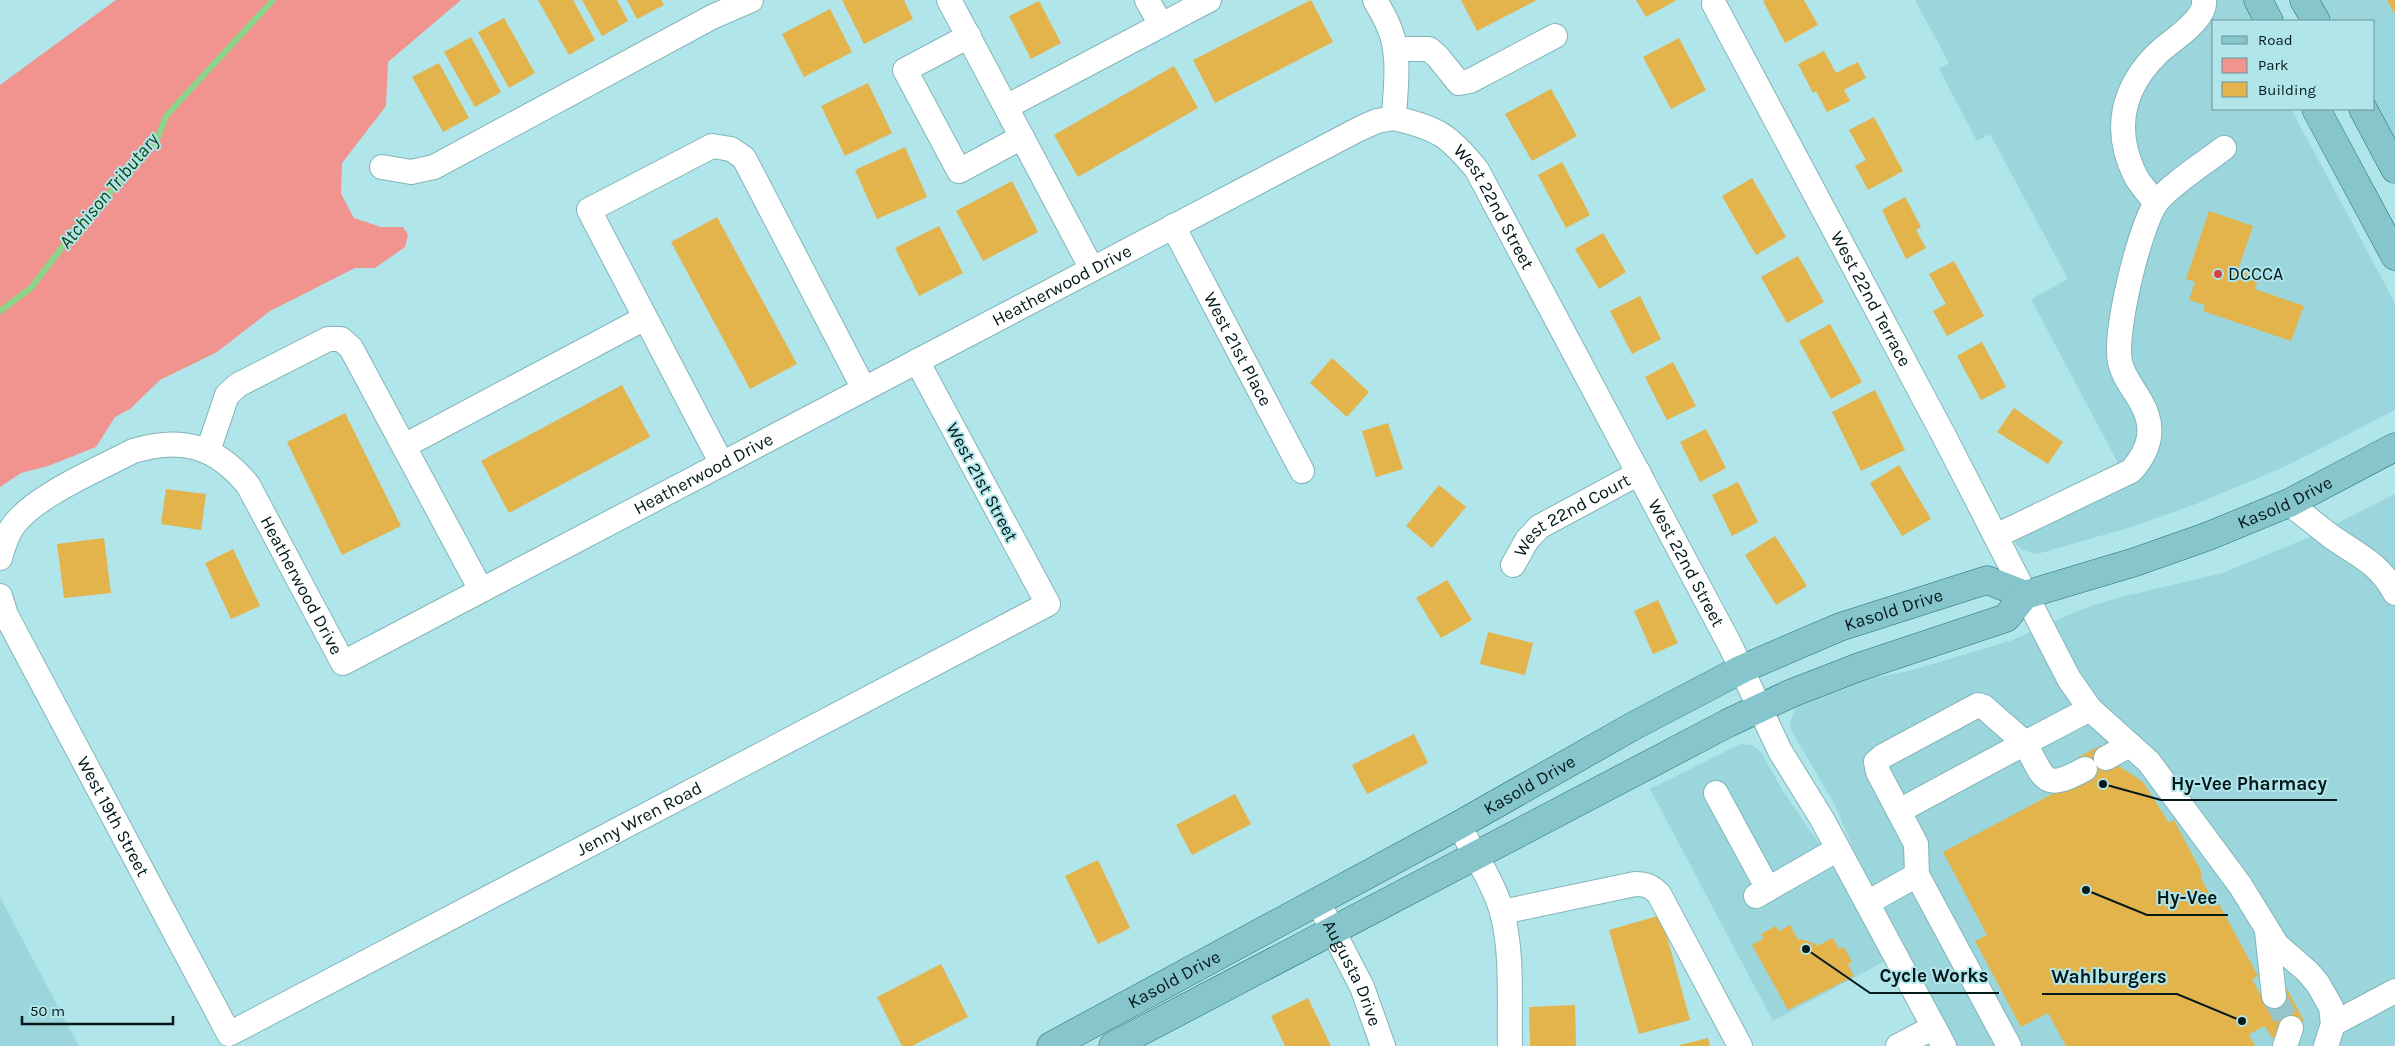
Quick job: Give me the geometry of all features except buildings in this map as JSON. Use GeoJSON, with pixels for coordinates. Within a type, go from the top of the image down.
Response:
{"type":"FeatureCollection","features":[{"type":"Feature","properties":{"kind":"main road"},"geometry":{"type":"LineString","coordinates":[[2258,0],[2268,20]]}},
{"type":"Feature","properties":{"kind":"main road"},"geometry":{"type":"LineString","coordinates":[[2304,0],[2315,20]]}},
{"type":"Feature","properties":{"kind":"main road"},"geometry":{"type":"LineString","coordinates":[[2317,110],[2395,256]]}},
{"type":"Feature","properties":{"kind":"main road"},"geometry":{"type":"LineString","coordinates":[[2364,110],[2395,169]]}},
{"type":"Feature","properties":{"kind":"main road","name":"Kasold Drive"},"geometry":{"type":"LineString","coordinates":[[1113,1046],[1760,709],[1859,666],[2006,618],[2026,595],[2206,537],[2289,503],[2395,447]]}},
{"type":"Feature","properties":{"kind":"main road","name":"Kasold Drive"},"geometry":{"type":"LineString","coordinates":[[1050,1046],[1459,825],[1645,719],[1742,669],[1840,626],[1988,580],[2026,595]]}},
{"type":"Feature","properties":{"kind":"street"},"geometry":{"type":"LineString","coordinates":[[382,167],[411,172],[434,167],[712,16],[751,0]]}},
{"type":"Feature","properties":{"kind":"street"},"geometry":{"type":"LineString","coordinates":[[950,0],[1092,269]]}},
{"type":"Feature","properties":{"kind":"street"},"geometry":{"type":"LineString","coordinates":[[1147,0],[1161,25]]}},
{"type":"Feature","properties":{"kind":"street"},"geometry":{"type":"LineString","coordinates":[[1006,107],[1209,0]]}},
{"type":"Feature","properties":{"kind":"street"},"geometry":{"type":"LineString","coordinates":[[1375,0],[1387,22],[1395,49],[1394,118]]}},
{"type":"Feature","properties":{"kind":"street"},"geometry":{"type":"LineString","coordinates":[[2156,203],[2136,177],[2124,149],[2122,119],[2133,84],[2157,53],[2196,21],[2205,4],[2204,0]]}},
{"type":"Feature","properties":{"kind":"street","name":"West 22nd Terrace"},"geometry":{"type":"LineString","coordinates":[[1714,4],[1996,536],[2069,679],[2090,709],[2149,762],[2240,885],[2267,931]]}},
{"type":"Feature","properties":{"kind":"street"},"geometry":{"type":"LineString","coordinates":[[969,36],[905,70],[959,171],[1022,137]]}},
{"type":"Feature","properties":{"kind":"street"},"geometry":{"type":"LineString","coordinates":[[1395,49],[1428,49],[1459,83],[1470,81],[1555,36]]}},
{"type":"Feature","properties":{"kind":"street","name":"Heatherwood Drive"},"geometry":{"type":"LineString","coordinates":[[2,551],[12,527],[36,503],[133,451],[148,446],[190,445],[208,451],[226,461],[248,485],[343,663],[1359,129],[1376,121],[1394,118]]}},
{"type":"Feature","properties":{"kind":"street","name":"West 22nd Street"},"geometry":{"type":"LineString","coordinates":[[1394,118],[1424,125],[1443,134],[1459,148],[1476,170],[1742,669],[1780,751],[1838,849],[1939,1036]]}},
{"type":"Feature","properties":{"kind":"street"},"geometry":{"type":"LineString","coordinates":[[722,464],[589,210],[712,146],[731,148],[744,158],[864,389]]}},
{"type":"Feature","properties":{"kind":"street"},"geometry":{"type":"LineString","coordinates":[[1996,536],[2131,471],[2143,457],[2149,442],[2149,426],[2142,402],[2126,381],[2120,361],[2119,343],[2138,246],[2156,203],[2182,180],[2224,148]]}},
{"type":"Feature","properties":{"kind":"street","name":"West 21st Place"},"geometry":{"type":"LineString","coordinates":[[1173,226],[1302,470]]}},
{"type":"Feature","properties":{"kind":"street"},"geometry":{"type":"LineString","coordinates":[[404,446],[646,318]]}},
{"type":"Feature","properties":{"kind":"street"},"geometry":{"type":"LineString","coordinates":[[208,451],[227,395],[238,385],[328,339],[341,339],[352,348],[481,590]]}},
{"type":"Feature","properties":{"kind":"street","name":"West 21st Street"},"geometry":{"type":"LineString","coordinates":[[917,361],[1048,604]]}},
{"type":"Feature","properties":{"kind":"street","name":"West 22nd Court"},"geometry":{"type":"LineString","coordinates":[[1513,565],[1527,540],[1539,527],[1639,473]]}},
{"type":"Feature","properties":{"kind":"street"},"geometry":{"type":"LineString","coordinates":[[2289,503],[2332,537],[2370,561],[2382,571],[2395,593]]}},
{"type":"Feature","properties":{"kind":"street","name":"West 19th Street"},"geometry":{"type":"LineString","coordinates":[[0,596],[6,616],[229,1034]]}},
{"type":"Feature","properties":{"kind":"street","name":"Jenny Wren Road"},"geometry":{"type":"LineString","coordinates":[[229,1034],[1048,604]]}},
{"type":"Feature","properties":{"kind":"street"},"geometry":{"type":"LineString","coordinates":[[2009,1046],[1917,875],[1916,844],[1878,772],[1876,762],[1883,756],[1978,705],[1984,707],[2025,743],[2041,773],[2048,780],[2056,782],[2064,780],[2085,769]]}},
{"type":"Feature","properties":{"kind":"street"},"geometry":{"type":"LineString","coordinates":[[1899,811],[2090,709]]}},
{"type":"Feature","properties":{"kind":"street"},"geometry":{"type":"LineString","coordinates":[[2106,758],[2130,745]]}},
{"type":"Feature","properties":{"kind":"street"},"geometry":{"type":"LineString","coordinates":[[1716,793],[1761,893],[1838,849]]}},
{"type":"Feature","properties":{"kind":"street"},"geometry":{"type":"LineString","coordinates":[[1459,825],[1496,895],[1502,912],[1508,944],[1510,1046]]}},
{"type":"Feature","properties":{"kind":"street"},"geometry":{"type":"LineString","coordinates":[[1867,902],[1917,875]]}},
{"type":"Feature","properties":{"kind":"street"},"geometry":{"type":"LineString","coordinates":[[1502,912],[1634,884],[1645,884],[1659,894],[1740,1046]]}},
{"type":"Feature","properties":{"kind":"street","name":"Augusta Drive"},"geometry":{"type":"LineString","coordinates":[[1318,902],[1362,987],[1383,1046]]}},
{"type":"Feature","properties":{"kind":"street"},"geometry":{"type":"LineString","coordinates":[[2267,931],[2274,996]]}},
{"type":"Feature","properties":{"kind":"street"},"geometry":{"type":"LineString","coordinates":[[2267,931],[2277,945],[2308,972],[2332,1007],[2329,1035]]}},
{"type":"Feature","properties":{"kind":"street"},"geometry":{"type":"LineString","coordinates":[[2329,1035],[2395,991]]}},
{"type":"Feature","properties":{"kind":"street"},"geometry":{"type":"LineString","coordinates":[[1898,1046],[1939,1036]]}},
{"type":"Feature","properties":{"kind":"shaded area"},"geometry":{"type":"Polygon","coordinates":[[[1915,0],[2243,0],[2253,20],[2212,20],[2212,110],[2292,110],[2395,303],[2395,410],[2284,467],[2196,504],[2131,527],[2037,554],[2022,550],[2017,545],[2003,520],[2119,465],[2031,299],[2068,279],[1990,134],[1977,141],[1939,69],[1949,63],[1915,0]]]}},
{"type":"Feature","properties":{"kind":"shaded area"},"geometry":{"type":"Polygon","coordinates":[[[2319,0],[2395,0],[2395,143],[2375,105],[2375,20],[2329,20],[2319,0]]]}},
{"type":"Feature","properties":{"kind":"shaded area"},"geometry":{"type":"Polygon","coordinates":[[[2395,494],[2395,1046],[1958,1046],[1854,851],[1835,805],[1791,730],[1790,722],[1795,709],[1801,704],[1861,680],[1909,671],[2013,640],[2082,609],[2117,598],[2223,573],[2312,536],[2395,494]]]}},
{"type":"Feature","properties":{"kind":"shaded area"},"geometry":{"type":"Polygon","coordinates":[[[1740,744],[1752,745],[1761,752],[1783,791],[1831,861],[1885,961],[1773,1021],[1650,789],[1740,744]]]}},
{"type":"Feature","properties":{"kind":"shaded area"},"geometry":{"type":"Polygon","coordinates":[[[0,897],[28,950],[79,1046],[0,1046],[0,897]]]}},
{"type":"Feature","properties":{"kind":"green space"},"geometry":{"type":"Polygon","coordinates":[[[116,0],[461,0],[388,62],[386,106],[342,163],[341,194],[354,218],[381,227],[403,227],[408,235],[405,247],[375,268],[355,268],[270,311],[217,352],[160,380],[130,409],[115,417],[96,447],[48,466],[21,473],[0,487],[0,85],[116,0]]]}},
{"type":"Feature","properties":{"kind":"waterway","name":"Atchison Tributary"},"geometry":{"type":"LineString","coordinates":[[0,311],[31,288],[70,237],[156,142],[166,116],[273,0]]}},
{"type":"Feature","properties":{"kind":"tunnel"},"geometry":{"type":"LineString","coordinates":[[2274,996],[2291,1028]]}},
{"type":"Feature","properties":{"kind":"place","name":"DCCCA"},"geometry":{"type":"Point","coordinates":[2218,274]}},
{"type":"Feature","properties":{"kind":"place","name":"Hy-Vee Pharmacy"},"geometry":{"type":"Point","coordinates":[2103,784]}},
{"type":"Feature","properties":{"kind":"place","name":"Hy-Vee"},"geometry":{"type":"Point","coordinates":[2086,890]}},
{"type":"Feature","properties":{"kind":"place","name":"Cycle Works"},"geometry":{"type":"Point","coordinates":[1806,949]}},
{"type":"Feature","properties":{"kind":"place","name":"Wahlburgers"},"geometry":{"type":"Point","coordinates":[2242,1021]}}]}
